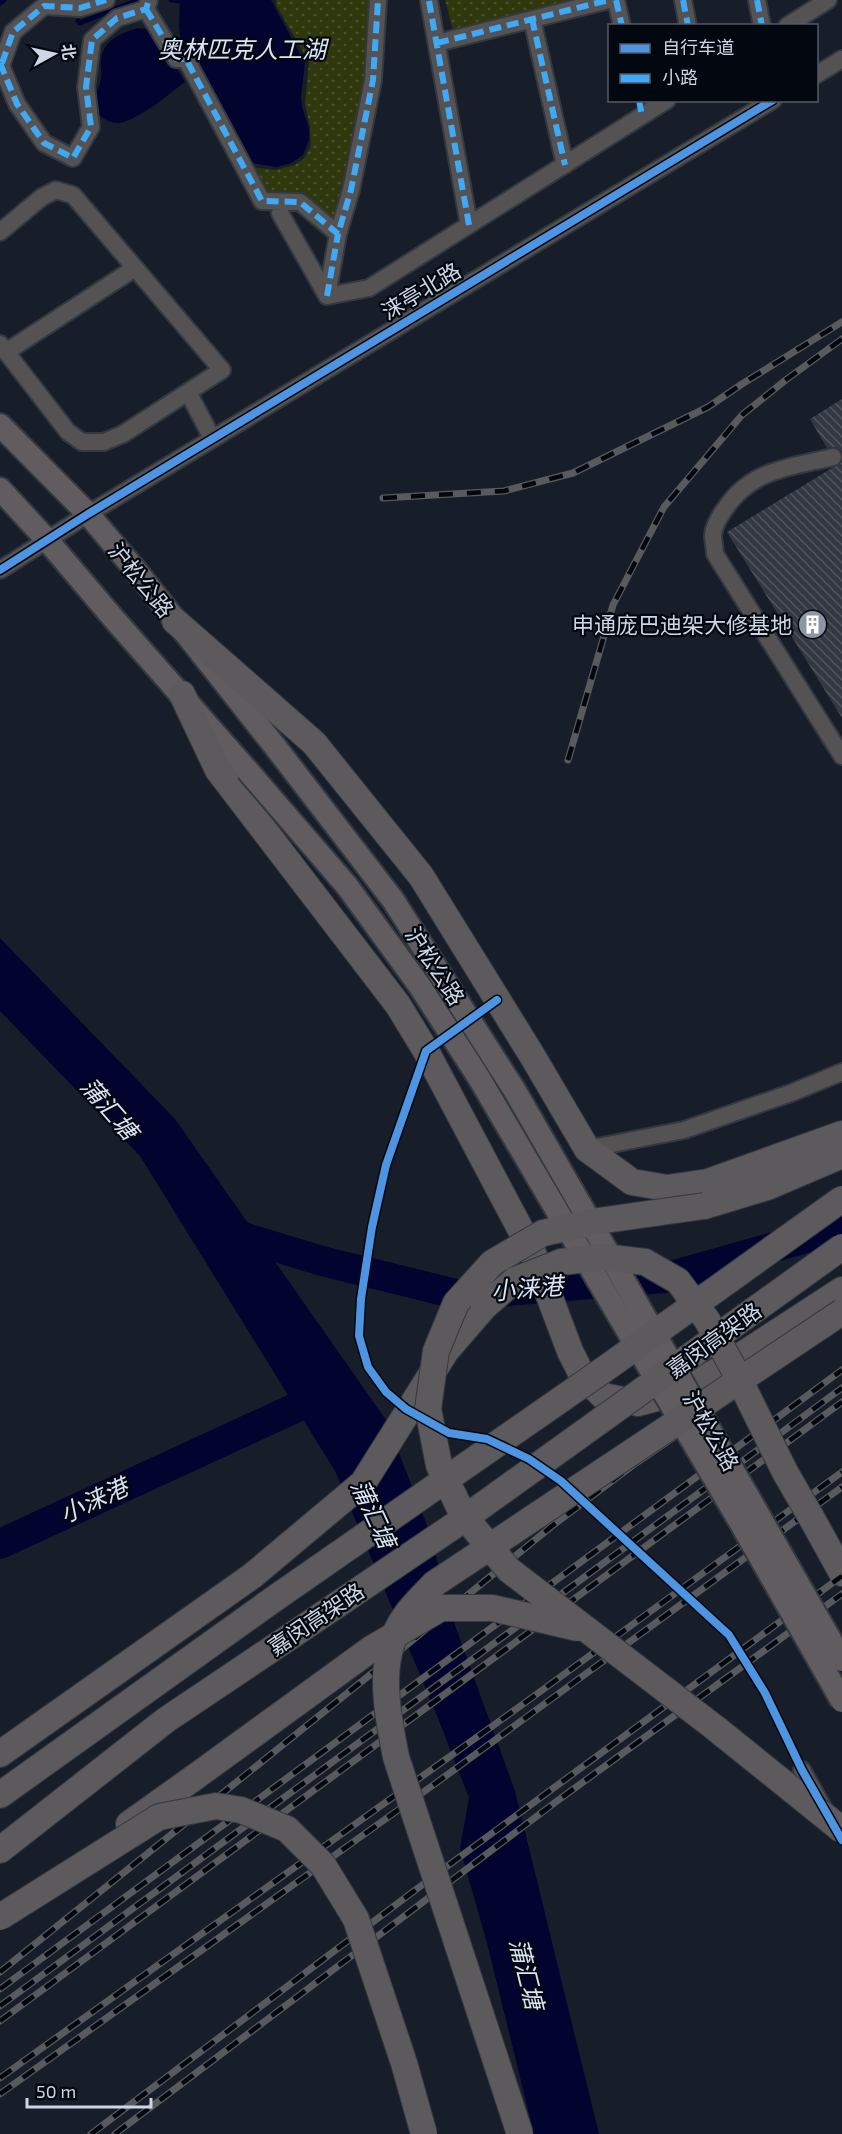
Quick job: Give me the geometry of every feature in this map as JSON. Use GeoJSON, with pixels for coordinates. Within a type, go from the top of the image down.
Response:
{"type":"FeatureCollection","features":[{"type":"Feature","properties":{"kind":"highway"},"geometry":{"type":"LineString","coordinates":[[175,621],[314,743],[421,876],[587,1149],[632,1182],[667,1188],[708,1182],[842,1134]]}},
{"type":"Feature","properties":{"kind":"highway"},"geometry":{"type":"LineString","coordinates":[[182,694],[218,770],[398,1005],[432,1061],[532,1253],[582,1376],[603,1396],[638,1403],[676,1393],[716,1372],[842,1290]]}},
{"type":"Feature","properties":{"kind":"highway"},"geometry":{"type":"LineString","coordinates":[[842,1155],[767,1187],[704,1206],[598,1221],[543,1233],[492,1263],[456,1303],[435,1350],[429,1409],[439,1465],[463,1515],[509,1570],[714,1727],[842,1830]]}},
{"type":"Feature","properties":{"kind":"highway","name":"嘉闵高架路"},"geometry":{"type":"LineString","coordinates":[[0,1795],[143,1691],[628,1352],[842,1198]]}},
{"type":"Feature","properties":{"kind":"highway","name":"嘉闵高架路"},"geometry":{"type":"LineString","coordinates":[[0,1850],[166,1720],[464,1519],[842,1247]]}},
{"type":"Feature","properties":{"kind":"highway"},"geometry":{"type":"LineString","coordinates":[[0,1754],[252,1576],[363,1483],[446,1351],[484,1307],[514,1280],[561,1262],[604,1257],[645,1262],[678,1281],[707,1320],[741,1383],[784,1472],[842,1573]]}},
{"type":"Feature","properties":{"kind":"highway"},"geometry":{"type":"LineString","coordinates":[[520,2134],[396,1757],[386,1705],[388,1650],[405,1616],[434,1584],[842,1311]]}},
{"type":"Feature","properties":{"kind":"highway"},"geometry":{"type":"LineString","coordinates":[[0,1917],[371,1649],[441,1608],[492,1608],[587,1630]]}},
{"type":"Feature","properties":{"kind":"highway"},"geometry":{"type":"LineString","coordinates":[[0,1917],[159,1817],[216,1806],[242,1810],[287,1829],[323,1865],[356,1919],[404,2063],[424,2134]]}},
{"type":"Feature","properties":{"kind":"main road","name":"沪松公路"},"geometry":{"type":"LineString","coordinates":[[0,425],[87,514],[138,573],[393,900],[515,1091],[842,1660]]}},
{"type":"Feature","properties":{"kind":"main road","name":"沪松公路"},"geometry":{"type":"LineString","coordinates":[[0,489],[182,694],[347,886],[419,985],[479,1078],[741,1522],[842,1701]]}},
{"type":"Feature","properties":{"kind":"street"},"geometry":{"type":"LineString","coordinates":[[106,0],[80,8],[44,6],[13,32],[1,63],[17,104],[44,142],[73,158],[91,127],[86,87],[92,40],[117,18],[147,4],[176,59],[186,59],[262,201],[300,202],[338,234]]}},
{"type":"Feature","properties":{"kind":"street"},"geometry":{"type":"LineString","coordinates":[[327,297],[338,234],[351,190],[373,80],[378,0]]}},
{"type":"Feature","properties":{"kind":"street"},"geometry":{"type":"LineString","coordinates":[[427,0],[437,43],[469,225]]}},
{"type":"Feature","properties":{"kind":"street"},"geometry":{"type":"LineString","coordinates":[[437,43],[609,0]]}},
{"type":"Feature","properties":{"kind":"street"},"geometry":{"type":"LineString","coordinates":[[616,0],[622,24]]}},
{"type":"Feature","properties":{"kind":"street"},"geometry":{"type":"LineString","coordinates":[[683,0],[688,24]]}},
{"type":"Feature","properties":{"kind":"street"},"geometry":{"type":"LineString","coordinates":[[757,0],[762,24]]}},
{"type":"Feature","properties":{"kind":"street"},"geometry":{"type":"LineString","coordinates":[[790,24],[828,0]]}},
{"type":"Feature","properties":{"kind":"street"},"geometry":{"type":"LineString","coordinates":[[531,19],[565,165]]}},
{"type":"Feature","properties":{"kind":"street"},"geometry":{"type":"LineString","coordinates":[[818,74],[842,59]]}},
{"type":"Feature","properties":{"kind":"street"},"geometry":{"type":"LineString","coordinates":[[327,297],[369,288],[565,165],[641,108],[661,102]]}},
{"type":"Feature","properties":{"kind":"street","name":"涞亭北路"},"geometry":{"type":"LineString","coordinates":[[0,570],[87,514],[770,102]]}},
{"type":"Feature","properties":{"kind":"street"},"geometry":{"type":"LineString","coordinates":[[0,232],[42,196],[56,190],[73,195],[222,370],[123,434],[104,442],[82,442],[68,432],[3,348],[135,268]]}},
{"type":"Feature","properties":{"kind":"street"},"geometry":{"type":"LineString","coordinates":[[280,213],[327,297]]}},
{"type":"Feature","properties":{"kind":"street"},"geometry":{"type":"LineString","coordinates":[[189,392],[212,438]]}},
{"type":"Feature","properties":{"kind":"street"},"geometry":{"type":"LineString","coordinates":[[833,457],[765,474],[749,483],[733,498],[720,516],[713,533],[715,554],[842,756]]}},
{"type":"Feature","properties":{"kind":"street"},"geometry":{"type":"LineString","coordinates":[[587,1149],[684,1130],[791,1093],[842,1072]]}},
{"type":"Feature","properties":{"kind":"street"},"geometry":{"type":"LineString","coordinates":[[802,1770],[842,1840]]}},
{"type":"Feature","properties":{"kind":"green space"},"geometry":{"type":"Polygon","coordinates":[[[276,0],[373,0],[366,87],[337,221],[264,197],[249,167],[276,170],[294,165],[304,159],[311,146],[310,126],[305,104],[309,62],[276,5],[276,0]]]}},
{"type":"Feature","properties":{"kind":"green space"},"geometry":{"type":"Polygon","coordinates":[[[445,0],[576,0],[454,34],[445,0]]]}},
{"type":"Feature","properties":{"kind":"water","name":"奥林匹克人工湖"},"geometry":{"type":"Polygon","coordinates":[[[180,0],[271,0],[305,63],[301,96],[309,128],[309,140],[303,155],[291,163],[277,167],[245,162],[182,47],[179,27],[180,0]]]}},
{"type":"Feature","properties":{"kind":"water"},"geometry":{"type":"Polygon","coordinates":[[[137,28],[152,29],[185,82],[136,117],[119,123],[113,122],[102,118],[94,111],[95,98],[101,79],[102,53],[113,39],[137,28]]]}},
{"type":"Feature","properties":{"kind":"water","name":"蒲汇塘"},"geometry":{"type":"Polygon","coordinates":[[[0,938],[175,1119],[386,1420],[428,1528],[456,1628],[515,1791],[599,2134],[534,2134],[487,1943],[460,1848],[469,1798],[335,1471],[140,1156],[0,1011],[0,938]]]}},
{"type":"Feature","properties":{"kind":"building"},"geometry":{"type":"Polygon","coordinates":[[[842,399],[842,452],[836,447],[827,448],[810,419],[842,399]]]}},
{"type":"Feature","properties":{"kind":"building","name":"申通庞巴迪架大修基地"},"geometry":{"type":"Polygon","coordinates":[[[842,462],[842,718],[727,532],[842,462]]]}},
{"type":"Feature","properties":{"kind":"waterway"},"geometry":{"type":"LineString","coordinates":[[0,3],[4,0]]}},
{"type":"Feature","properties":{"kind":"waterway"},"geometry":{"type":"LineString","coordinates":[[78,21],[80,23],[138,0]]}},
{"type":"Feature","properties":{"kind":"waterway"},"geometry":{"type":"LineString","coordinates":[[171,0],[180,1]]}},
{"type":"Feature","properties":{"kind":"waterway","name":"小涞港"},"geometry":{"type":"LineString","coordinates":[[223,1231],[322,1261],[460,1295],[664,1278],[799,1240],[842,1225]]}},
{"type":"Feature","properties":{"kind":"waterway","name":"小涞港"},"geometry":{"type":"LineString","coordinates":[[0,1544],[319,1397]]}},
{"type":"Feature","properties":{"kind":"railway"},"geometry":{"type":"LineString","coordinates":[[383,498],[504,491],[573,473],[708,407],[842,322]]}},
{"type":"Feature","properties":{"kind":"railway"},"geometry":{"type":"LineString","coordinates":[[568,760],[613,605],[664,507],[742,415],[842,339]]}},
{"type":"Feature","properties":{"kind":"railway"},"geometry":{"type":"LineString","coordinates":[[0,1972],[552,1526],[636,1463],[842,1322]]}},
{"type":"Feature","properties":{"kind":"railway"},"geometry":{"type":"LineString","coordinates":[[0,1989],[842,1370]]}},
{"type":"Feature","properties":{"kind":"railway"},"geometry":{"type":"LineString","coordinates":[[0,2006],[842,1388]]}},
{"type":"Feature","properties":{"kind":"railway"},"geometry":{"type":"LineString","coordinates":[[0,2021],[842,1402]]}},
{"type":"Feature","properties":{"kind":"railway"},"geometry":{"type":"LineString","coordinates":[[0,2078],[519,1707],[842,1472]]}},
{"type":"Feature","properties":{"kind":"railway"},"geometry":{"type":"LineString","coordinates":[[0,2094],[436,1783],[842,1487]]}},
{"type":"Feature","properties":{"kind":"railway"},"geometry":{"type":"LineString","coordinates":[[91,2134],[442,1870],[842,1576]]}},
{"type":"Feature","properties":{"kind":"railway"},"geometry":{"type":"LineString","coordinates":[[115,2134],[557,1801],[842,1594]]}},
{"type":"Feature","properties":{"kind":"marked path"},"geometry":{"type":"LineString","coordinates":[[2,63],[13,32],[44,6],[80,8],[106,0]]}},
{"type":"Feature","properties":{"kind":"marked path"},"geometry":{"type":"LineString","coordinates":[[0,63],[17,104],[44,143],[73,158],[91,127],[86,87],[92,40],[117,18],[146,9],[149,0]]}},
{"type":"Feature","properties":{"kind":"marked path"},"geometry":{"type":"LineString","coordinates":[[146,9],[176,59],[186,59],[262,201],[300,202],[338,234],[351,190],[373,80],[378,0]]}},
{"type":"Feature","properties":{"kind":"marked path"},"geometry":{"type":"LineString","coordinates":[[437,43],[609,0]]}},
{"type":"Feature","properties":{"kind":"marked path"},"geometry":{"type":"LineString","coordinates":[[616,0],[622,24]]}},
{"type":"Feature","properties":{"kind":"marked path"},"geometry":{"type":"LineString","coordinates":[[683,0],[688,24]]}},
{"type":"Feature","properties":{"kind":"marked path"},"geometry":{"type":"LineString","coordinates":[[757,0],[762,24]]}},
{"type":"Feature","properties":{"kind":"marked path"},"geometry":{"type":"LineString","coordinates":[[429,1],[469,225]]}},
{"type":"Feature","properties":{"kind":"marked path"},"geometry":{"type":"LineString","coordinates":[[532,19],[565,165]]}},
{"type":"Feature","properties":{"kind":"marked path"},"geometry":{"type":"LineString","coordinates":[[639,102],[642,116]]}},
{"type":"Feature","properties":{"kind":"marked path"},"geometry":{"type":"LineString","coordinates":[[327,296],[338,234]]}},
{"type":"Feature","properties":{"kind":"cycle path"},"geometry":{"type":"LineString","coordinates":[[0,570],[88,514],[770,102]]}},
{"type":"Feature","properties":{"kind":"cycle path"},"geometry":{"type":"LineString","coordinates":[[497,1000],[426,1051],[386,1165],[372,1227],[361,1299],[359,1336],[368,1367],[386,1392],[406,1409],[449,1433],[487,1439],[529,1459],[561,1481],[729,1635],[765,1693],[802,1770],[842,1840]]}},
{"type":"Feature","properties":{"kind":"place","name":"申通庞巴迪架大修基地"},"geometry":{"type":"Point","coordinates":[813,625]}}]}
